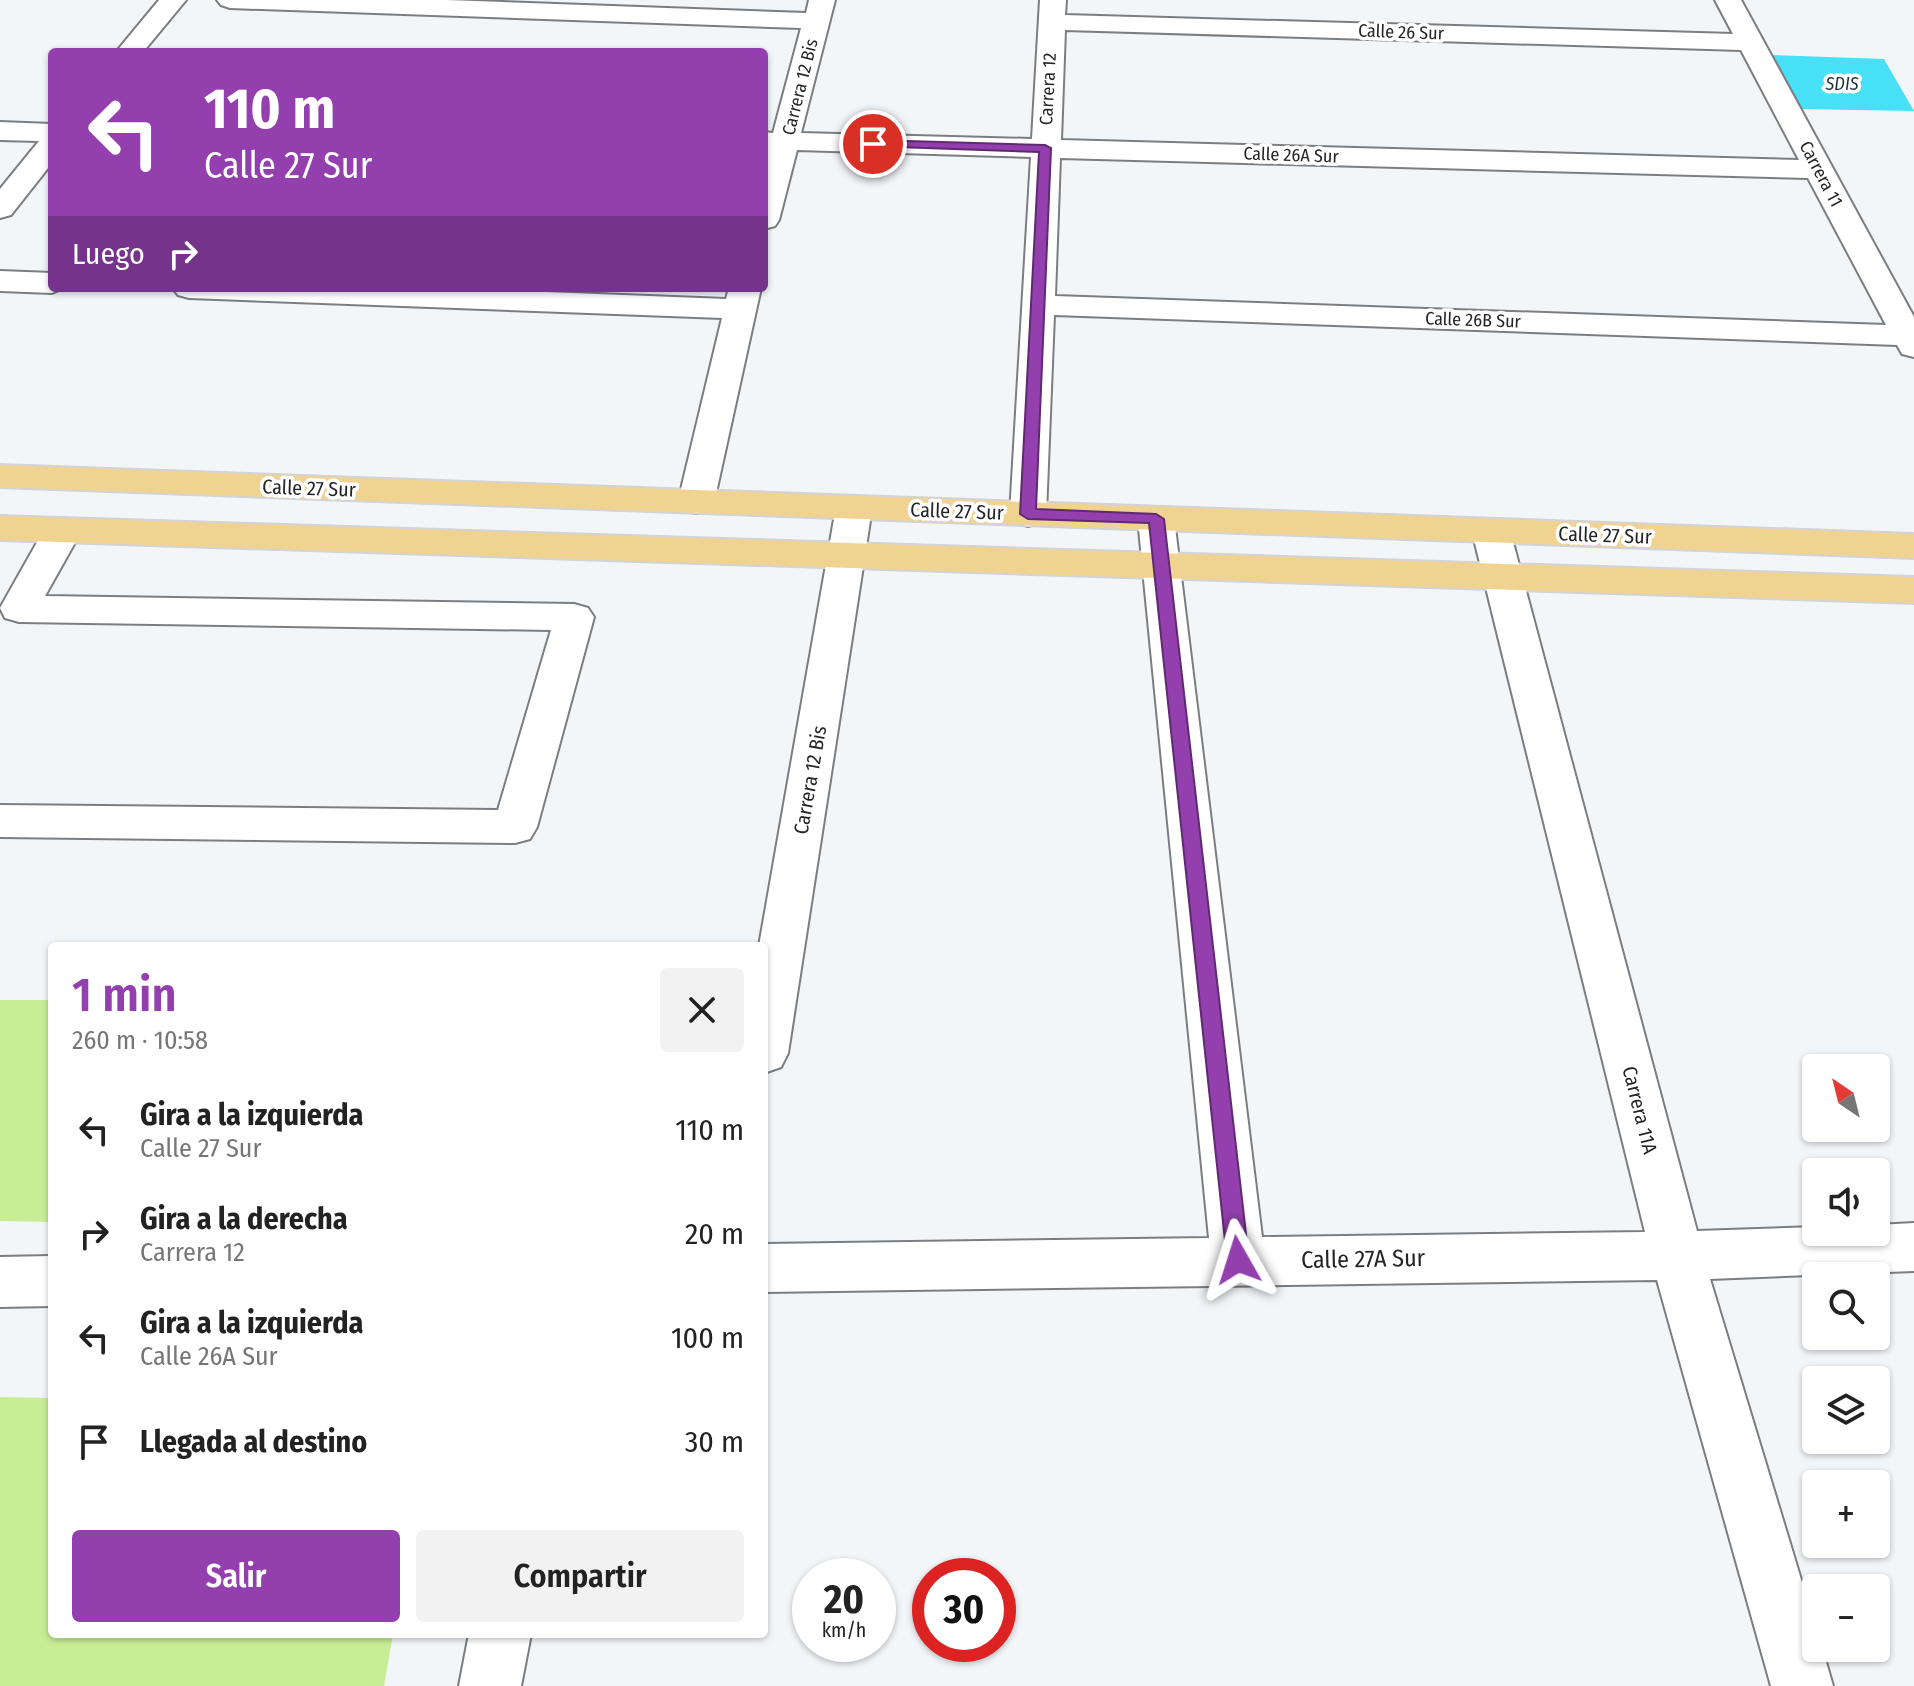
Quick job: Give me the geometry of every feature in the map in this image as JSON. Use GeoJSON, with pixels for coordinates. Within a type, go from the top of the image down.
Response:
{"type":"FeatureCollection","features":[{"type":"Feature","properties":{"kind":"main road","name":"Calle 27 Sur"},"geometry":{"type":"LineString","coordinates":[[0,476],[1914,546]]}},
{"type":"Feature","properties":{"kind":"main road"},"geometry":{"type":"LineString","coordinates":[[0,528],[1914,590]]}},
{"type":"Feature","properties":{"kind":"street"},"geometry":{"type":"LineString","coordinates":[[132,48],[173,0]]}},
{"type":"Feature","properties":{"kind":"street"},"geometry":{"type":"LineString","coordinates":[[230,0],[820,11]]}},
{"type":"Feature","properties":{"kind":"street","name":"Carrera 11"},"geometry":{"type":"LineString","coordinates":[[1728,0],[1911,342]]}},
{"type":"Feature","properties":{"kind":"street","name":"Carrera 12 Bis"},"geometry":{"type":"LineString","coordinates":[[768,191],[775,141],[820,11]]}},
{"type":"Feature","properties":{"kind":"street","name":"Calle 26 Sur"},"geometry":{"type":"LineString","coordinates":[[1052,11],[1750,42]]}},
{"type":"Feature","properties":{"kind":"street","name":"Carrera 12"},"geometry":{"type":"LineString","coordinates":[[1028,514],[1052,11]]}},
{"type":"Feature","properties":{"kind":"street"},"geometry":{"type":"LineString","coordinates":[[0,131],[48,133]]}},
{"type":"Feature","properties":{"kind":"street","name":"Calle 26A Sur"},"geometry":{"type":"LineString","coordinates":[[775,141],[1818,169]]}},
{"type":"Feature","properties":{"kind":"street"},"geometry":{"type":"LineString","coordinates":[[0,209],[48,149]]}},
{"type":"Feature","properties":{"kind":"street"},"geometry":{"type":"LineString","coordinates":[[0,281],[48,283]]}},
{"type":"Feature","properties":{"kind":"street"},"geometry":{"type":"LineString","coordinates":[[390,292],[742,299],[696,502]]}},
{"type":"Feature","properties":{"kind":"street","name":"Calle 26B Sur"},"geometry":{"type":"LineString","coordinates":[[1038,305],[1911,342]]}},
{"type":"Feature","properties":{"kind":"street","name":"Carrera 12 Bis"},"geometry":{"type":"LineString","coordinates":[[768,1029],[854,508]]}},
{"type":"Feature","properties":{"kind":"street"},"geometry":{"type":"LineString","coordinates":[[1156,519],[1238,1260]]}},
{"type":"Feature","properties":{"kind":"street"},"geometry":{"type":"LineString","coordinates":[[9,622],[63,530]]}},
{"type":"Feature","properties":{"kind":"street","name":"Carrera 11A"},"geometry":{"type":"LineString","coordinates":[[1491,531],[1677,1256],[1802,1686]]}},
{"type":"Feature","properties":{"kind":"street"},"geometry":{"type":"LineString","coordinates":[[0,821],[515,827],[574,617],[9,622]]}},
{"type":"Feature","properties":{"kind":"street","name":"Calle 27A Sur"},"geometry":{"type":"LineString","coordinates":[[768,1268],[1677,1256],[1914,1247]]}},
{"type":"Feature","properties":{"kind":"street"},"geometry":{"type":"LineString","coordinates":[[0,1282],[48,1281]]}},
{"type":"Feature","properties":{"kind":"street"},"geometry":{"type":"LineString","coordinates":[[490,1686],[499,1638]]}},
{"type":"Feature","properties":{"kind":"green space"},"geometry":{"type":"Polygon","coordinates":[[[0,1000],[48,1000],[48,1222],[0,1221],[0,1000]]]}},
{"type":"Feature","properties":{"kind":"green space"},"geometry":{"type":"Polygon","coordinates":[[[0,1397],[48,1398],[48,1638],[392,1638],[384,1686],[0,1686],[0,1397]]]}},
{"type":"Feature","properties":{"kind":"water","name":"SDIS"},"geometry":{"type":"Polygon","coordinates":[[[1770,55],[1884,59],[1914,111],[1799,109],[1770,55]]]}},
{"type":"Feature","properties":{"kind":"route"},"geometry":{"type":"LineString","coordinates":[[873,144],[1045,148],[1028,514],[1156,519],[1167,596],[1238,1260]]}}]}
